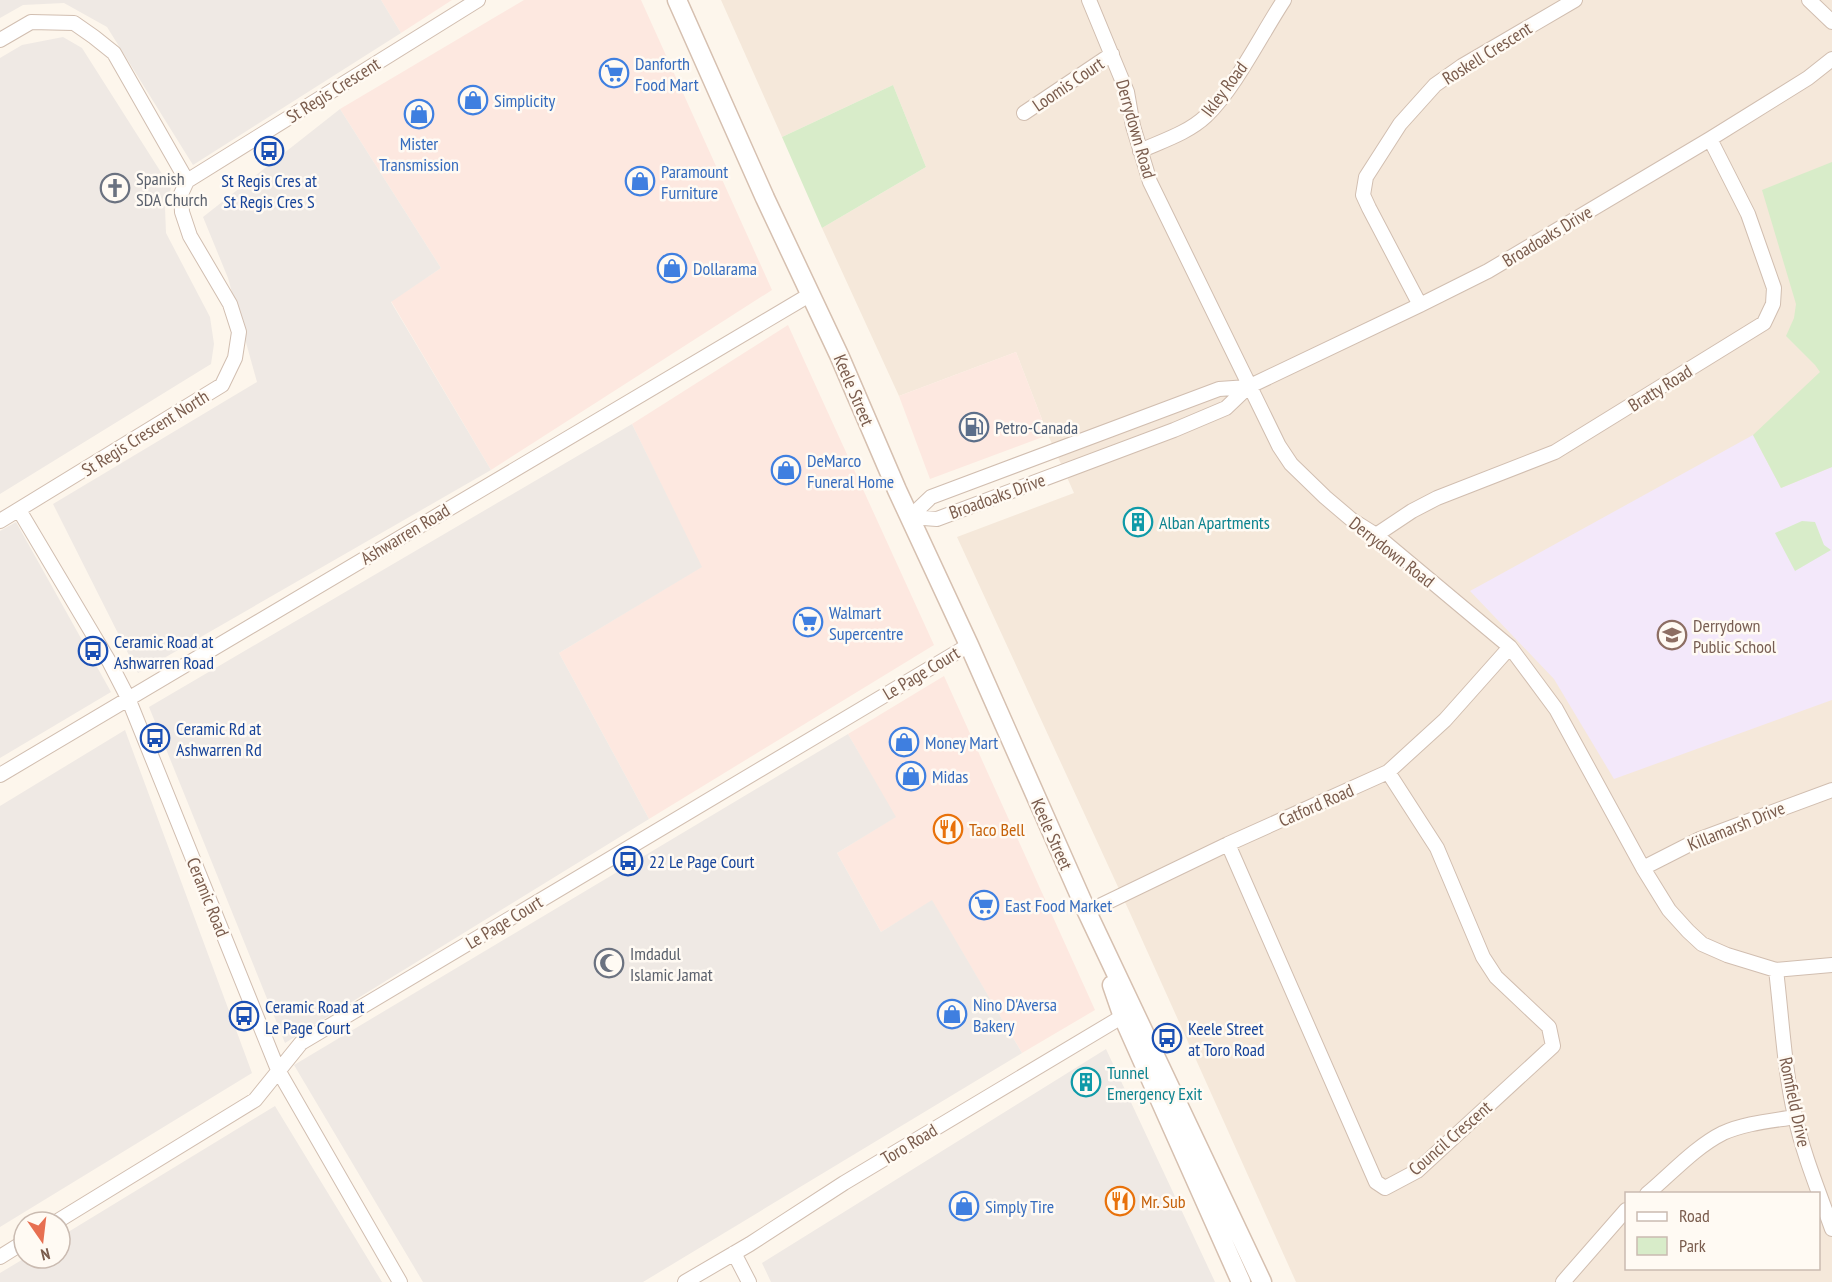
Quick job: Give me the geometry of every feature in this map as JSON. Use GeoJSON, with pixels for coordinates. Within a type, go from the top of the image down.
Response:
{"type":"FeatureCollection","features":[{"type":"Feature","properties":{"kind":"main road","name":"Keele Street"},"geometry":{"type":"LineString","coordinates":[[677,0],[969,645],[1087,912],[1241,1282]]}},
{"type":"Feature","properties":{"kind":"main road","name":"Keele Street"},"geometry":{"type":"LineString","coordinates":[[1129,1013],[1262,1282]]}},
{"type":"Feature","properties":{"kind":"street","name":"St Regis Crescent"},"geometry":{"type":"LineString","coordinates":[[186,181],[478,0]]}},
{"type":"Feature","properties":{"kind":"street","name":"Derrydown Road"},"geometry":{"type":"LineString","coordinates":[[1089,0],[1127,92],[1132,126],[1150,182],[1248,387],[1291,464],[1352,520],[1376,535],[1510,647],[1556,708],[1643,868],[1669,910],[1702,944],[1736,959],[1776,970],[1832,964]]}},
{"type":"Feature","properties":{"kind":"street","name":"Ikley Road"},"geometry":{"type":"LineString","coordinates":[[1140,151],[1182,133],[1205,117],[1226,92],[1284,0]]}},
{"type":"Feature","properties":{"kind":"street","name":"Roskell Crescent"},"geometry":{"type":"LineString","coordinates":[[1420,305],[1363,195],[1366,177],[1400,124],[1435,85],[1462,66],[1575,0]]}},
{"type":"Feature","properties":{"kind":"street"},"geometry":{"type":"LineString","coordinates":[[1809,0],[1832,22]]}},
{"type":"Feature","properties":{"kind":"street"},"geometry":{"type":"LineString","coordinates":[[0,40],[31,22],[74,23],[93,37],[114,54],[186,181]]}},
{"type":"Feature","properties":{"kind":"street","name":"Loomis Court"},"geometry":{"type":"LineString","coordinates":[[1024,113],[1112,54]]}},
{"type":"Feature","properties":{"kind":"street","name":"Broadoaks Drive"},"geometry":{"type":"LineString","coordinates":[[910,517],[937,519],[1227,408],[1248,387],[1488,271],[1710,139],[1808,78],[1832,59]]}},
{"type":"Feature","properties":{"kind":"street","name":"Bratty Road"},"geometry":{"type":"LineString","coordinates":[[1376,535],[1412,511],[1437,498],[1555,452],[1764,323],[1773,304],[1774,288],[1748,214],[1710,139]]}},
{"type":"Feature","properties":{"kind":"street","name":"St Regis Crescent North"},"geometry":{"type":"LineString","coordinates":[[0,521],[222,385],[235,358],[239,332],[230,304],[190,236],[182,212],[181,194],[186,181]]}},
{"type":"Feature","properties":{"kind":"street","name":"Ashwarren Road"},"geometry":{"type":"LineString","coordinates":[[0,775],[811,294]]}},
{"type":"Feature","properties":{"kind":"street","name":"Broadoaks Drive"},"geometry":{"type":"LineString","coordinates":[[910,517],[931,497],[1219,389],[1248,387]]}},
{"type":"Feature","properties":{"kind":"street"},"geometry":{"type":"LineString","coordinates":[[1168,410],[1174,430]]}},
{"type":"Feature","properties":{"kind":"street"},"geometry":{"type":"LineString","coordinates":[[1075,444],[1083,464]]}},
{"type":"Feature","properties":{"kind":"street"},"geometry":{"type":"LineString","coordinates":[[1020,463],[1029,485]]}},
{"type":"Feature","properties":{"kind":"street","name":"Ceramic Road"},"geometry":{"type":"LineString","coordinates":[[19,510],[128,698],[278,1070],[400,1282]]}},
{"type":"Feature","properties":{"kind":"street","name":"Le Page Court"},"geometry":{"type":"LineString","coordinates":[[72,1213],[255,1100],[301,1043],[969,645]]}},
{"type":"Feature","properties":{"kind":"street","name":"Catford Road"},"geometry":{"type":"LineString","coordinates":[[1087,912],[1228,844],[1388,772],[1445,720],[1510,647]]}},
{"type":"Feature","properties":{"kind":"street","name":"Council Crescent"},"geometry":{"type":"LineString","coordinates":[[1228,844],[1376,1182],[1385,1188],[1416,1171],[1553,1046],[1549,1027],[1496,977],[1483,957],[1437,848],[1388,772]]}},
{"type":"Feature","properties":{"kind":"street","name":"Killamarsh Drive"},"geometry":{"type":"LineString","coordinates":[[1643,868],[1721,830],[1832,789]]}},
{"type":"Feature","properties":{"kind":"street","name":"Romfield Drive"},"geometry":{"type":"LineString","coordinates":[[1776,970],[1784,1049],[1795,1117],[1820,1192]]}},
{"type":"Feature","properties":{"kind":"street","name":"Toro Road"},"geometry":{"type":"LineString","coordinates":[[685,1282],[844,1183],[1129,1013]]}},
{"type":"Feature","properties":{"kind":"street"},"geometry":{"type":"LineString","coordinates":[[1649,1192],[1705,1145],[1724,1133],[1750,1125],[1795,1117]]}},
{"type":"Feature","properties":{"kind":"street","name":"Romfield Drive"},"geometry":{"type":"LineString","coordinates":[[1820,1193],[1832,1229]]}},
{"type":"Feature","properties":{"kind":"street"},"geometry":{"type":"LineString","coordinates":[[1563,1282],[1625,1211]]}},
{"type":"Feature","properties":{"kind":"street"},"geometry":{"type":"LineString","coordinates":[[734,1253],[748,1282]]}},
{"type":"Feature","properties":{"kind":"shaded area"},"geometry":{"type":"Polygon","coordinates":[[[0,0],[381,0],[401,33],[193,165],[107,27],[64,3],[23,5],[0,18],[0,0]]]}},
{"type":"Feature","properties":{"kind":"shaded area"},"geometry":{"type":"Polygon","coordinates":[[[381,0],[452,0],[401,33],[381,0]]]}},
{"type":"Feature","properties":{"kind":"shaded area"},"geometry":{"type":"Polygon","coordinates":[[[524,0],[641,0],[772,290],[491,470],[391,301],[441,268],[340,109],[524,0]]]}},
{"type":"Feature","properties":{"kind":"shaded area"},"geometry":{"type":"Polygon","coordinates":[[[721,0],[1832,0],[1832,1282],[1296,1282],[957,537],[1074,493],[1048,435],[1016,352],[899,396],[822,228],[926,167],[893,85],[782,137],[721,0]]]}},
{"type":"Feature","properties":{"kind":"shaded area"},"geometry":{"type":"Polygon","coordinates":[[[63,37],[82,48],[171,188],[165,208],[166,233],[210,317],[214,344],[211,364],[0,494],[0,58],[22,45],[63,37]]]}},
{"type":"Feature","properties":{"kind":"shaded area"},"geometry":{"type":"Polygon","coordinates":[[[340,109],[441,268],[391,302],[491,470],[138,673],[53,504],[257,382],[228,278],[203,217],[340,109]]]}},
{"type":"Feature","properties":{"kind":"shaded area"},"geometry":{"type":"Polygon","coordinates":[[[788,325],[934,645],[649,819],[559,653],[701,567],[632,424],[788,325]]]}},
{"type":"Feature","properties":{"kind":"shaded area"},"geometry":{"type":"Polygon","coordinates":[[[1016,352],[1048,435],[930,479],[899,396],[1016,352]]]}},
{"type":"Feature","properties":{"kind":"shaded area"},"geometry":{"type":"Polygon","coordinates":[[[632,424],[702,567],[559,653],[649,819],[285,1043],[149,707],[632,424]]]}},
{"type":"Feature","properties":{"kind":"shaded area","name":"Derrydown Public School"},"geometry":{"type":"Polygon","coordinates":[[[1753,435],[1781,488],[1832,467],[1832,700],[1614,779],[1554,679],[1470,591],[1753,435]]]}},
{"type":"Feature","properties":{"kind":"shaded area"},"geometry":{"type":"Polygon","coordinates":[[[16,522],[111,692],[0,758],[0,531],[16,522]]]}},
{"type":"Feature","properties":{"kind":"shaded area"},"geometry":{"type":"Polygon","coordinates":[[[944,676],[1095,1010],[1022,1053],[932,901],[881,932],[837,853],[895,817],[848,734],[944,676]]]}},
{"type":"Feature","properties":{"kind":"shaded area"},"geometry":{"type":"Polygon","coordinates":[[[125,730],[252,1073],[28,1210],[12,1210],[12,1220],[0,1227],[0,806],[125,730]]]}},
{"type":"Feature","properties":{"kind":"shaded area"},"geometry":{"type":"Polygon","coordinates":[[[848,734],[896,817],[837,853],[881,932],[932,900],[1022,1053],[643,1282],[423,1282],[294,1065],[848,734]]]}},
{"type":"Feature","properties":{"kind":"shaded area"},"geometry":{"type":"Polygon","coordinates":[[[1106,1049],[1215,1282],[771,1282],[762,1263],[1106,1049]]]}},
{"type":"Feature","properties":{"kind":"shaded area"},"geometry":{"type":"Polygon","coordinates":[[[275,1106],[382,1282],[0,1282],[0,1273],[12,1266],[12,1270],[72,1270],[72,1230],[275,1106]]]}},
{"type":"Feature","properties":{"kind":"green space"},"geometry":{"type":"Polygon","coordinates":[[[893,85],[926,167],[822,228],[782,137],[893,85]]]}},
{"type":"Feature","properties":{"kind":"green space"},"geometry":{"type":"Polygon","coordinates":[[[1832,162],[1832,467],[1781,488],[1753,435],[1820,372],[1786,336],[1794,318],[1796,304],[1762,190],[1832,162]]]}},
{"type":"Feature","properties":{"kind":"green space"},"geometry":{"type":"Polygon","coordinates":[[[1802,521],[1815,522],[1824,545],[1831,550],[1795,571],[1775,533],[1802,521]]]}},
{"type":"Feature","properties":{"kind":"place","name":"Danforth Food Mart"},"geometry":{"type":"Point","coordinates":[614,73]}},
{"type":"Feature","properties":{"kind":"place","name":"Simplicity"},"geometry":{"type":"Point","coordinates":[473,100]}},
{"type":"Feature","properties":{"kind":"place","name":"Mister Transmission"},"geometry":{"type":"Point","coordinates":[419,114]}},
{"type":"Feature","properties":{"kind":"place","name":"St Regis Cres at St Regis Cres S"},"geometry":{"type":"Point","coordinates":[269,151]}},
{"type":"Feature","properties":{"kind":"place","name":"Paramount Furniture"},"geometry":{"type":"Point","coordinates":[640,181]}},
{"type":"Feature","properties":{"kind":"place","name":"Spanish SDA Church"},"geometry":{"type":"Point","coordinates":[115,188]}},
{"type":"Feature","properties":{"kind":"place","name":"Dollarama"},"geometry":{"type":"Point","coordinates":[672,268]}},
{"type":"Feature","properties":{"kind":"place","name":"Petro-Canada"},"geometry":{"type":"Point","coordinates":[974,427]}},
{"type":"Feature","properties":{"kind":"place","name":"DeMarco Funeral Home"},"geometry":{"type":"Point","coordinates":[786,470]}},
{"type":"Feature","properties":{"kind":"place","name":"Alban Apartments"},"geometry":{"type":"Point","coordinates":[1138,522]}},
{"type":"Feature","properties":{"kind":"place","name":"Walmart Supercentre"},"geometry":{"type":"Point","coordinates":[808,622]}},
{"type":"Feature","properties":{"kind":"place","name":"Derrydown Public School"},"geometry":{"type":"Point","coordinates":[1672,635]}},
{"type":"Feature","properties":{"kind":"place","name":"Ceramic Road at Ashwarren Road"},"geometry":{"type":"Point","coordinates":[93,651]}},
{"type":"Feature","properties":{"kind":"place","name":"Ceramic Rd at Ashwarren Rd"},"geometry":{"type":"Point","coordinates":[155,738]}},
{"type":"Feature","properties":{"kind":"place","name":"Money Mart"},"geometry":{"type":"Point","coordinates":[904,742]}},
{"type":"Feature","properties":{"kind":"place","name":"Midas"},"geometry":{"type":"Point","coordinates":[911,776]}},
{"type":"Feature","properties":{"kind":"place","name":"Taco Bell"},"geometry":{"type":"Point","coordinates":[948,829]}},
{"type":"Feature","properties":{"kind":"place","name":"22 Le Page Court"},"geometry":{"type":"Point","coordinates":[628,861]}},
{"type":"Feature","properties":{"kind":"place","name":"East Food Market"},"geometry":{"type":"Point","coordinates":[984,905]}},
{"type":"Feature","properties":{"kind":"place","name":"Imdadul Islamic Jamat"},"geometry":{"type":"Point","coordinates":[609,963]}},
{"type":"Feature","properties":{"kind":"place","name":"Nino D'Aversa Bakery"},"geometry":{"type":"Point","coordinates":[952,1014]}},
{"type":"Feature","properties":{"kind":"place","name":"Ceramic Road at Le Page Court"},"geometry":{"type":"Point","coordinates":[244,1016]}},
{"type":"Feature","properties":{"kind":"place","name":"Keele Street at Toro Road"},"geometry":{"type":"Point","coordinates":[1167,1038]}},
{"type":"Feature","properties":{"kind":"place","name":"Tunnel Emergency Exit"},"geometry":{"type":"Point","coordinates":[1086,1082]}},
{"type":"Feature","properties":{"kind":"place","name":"Mr. Sub"},"geometry":{"type":"Point","coordinates":[1120,1201]}},
{"type":"Feature","properties":{"kind":"place","name":"Simply Tire"},"geometry":{"type":"Point","coordinates":[964,1206]}}]}
